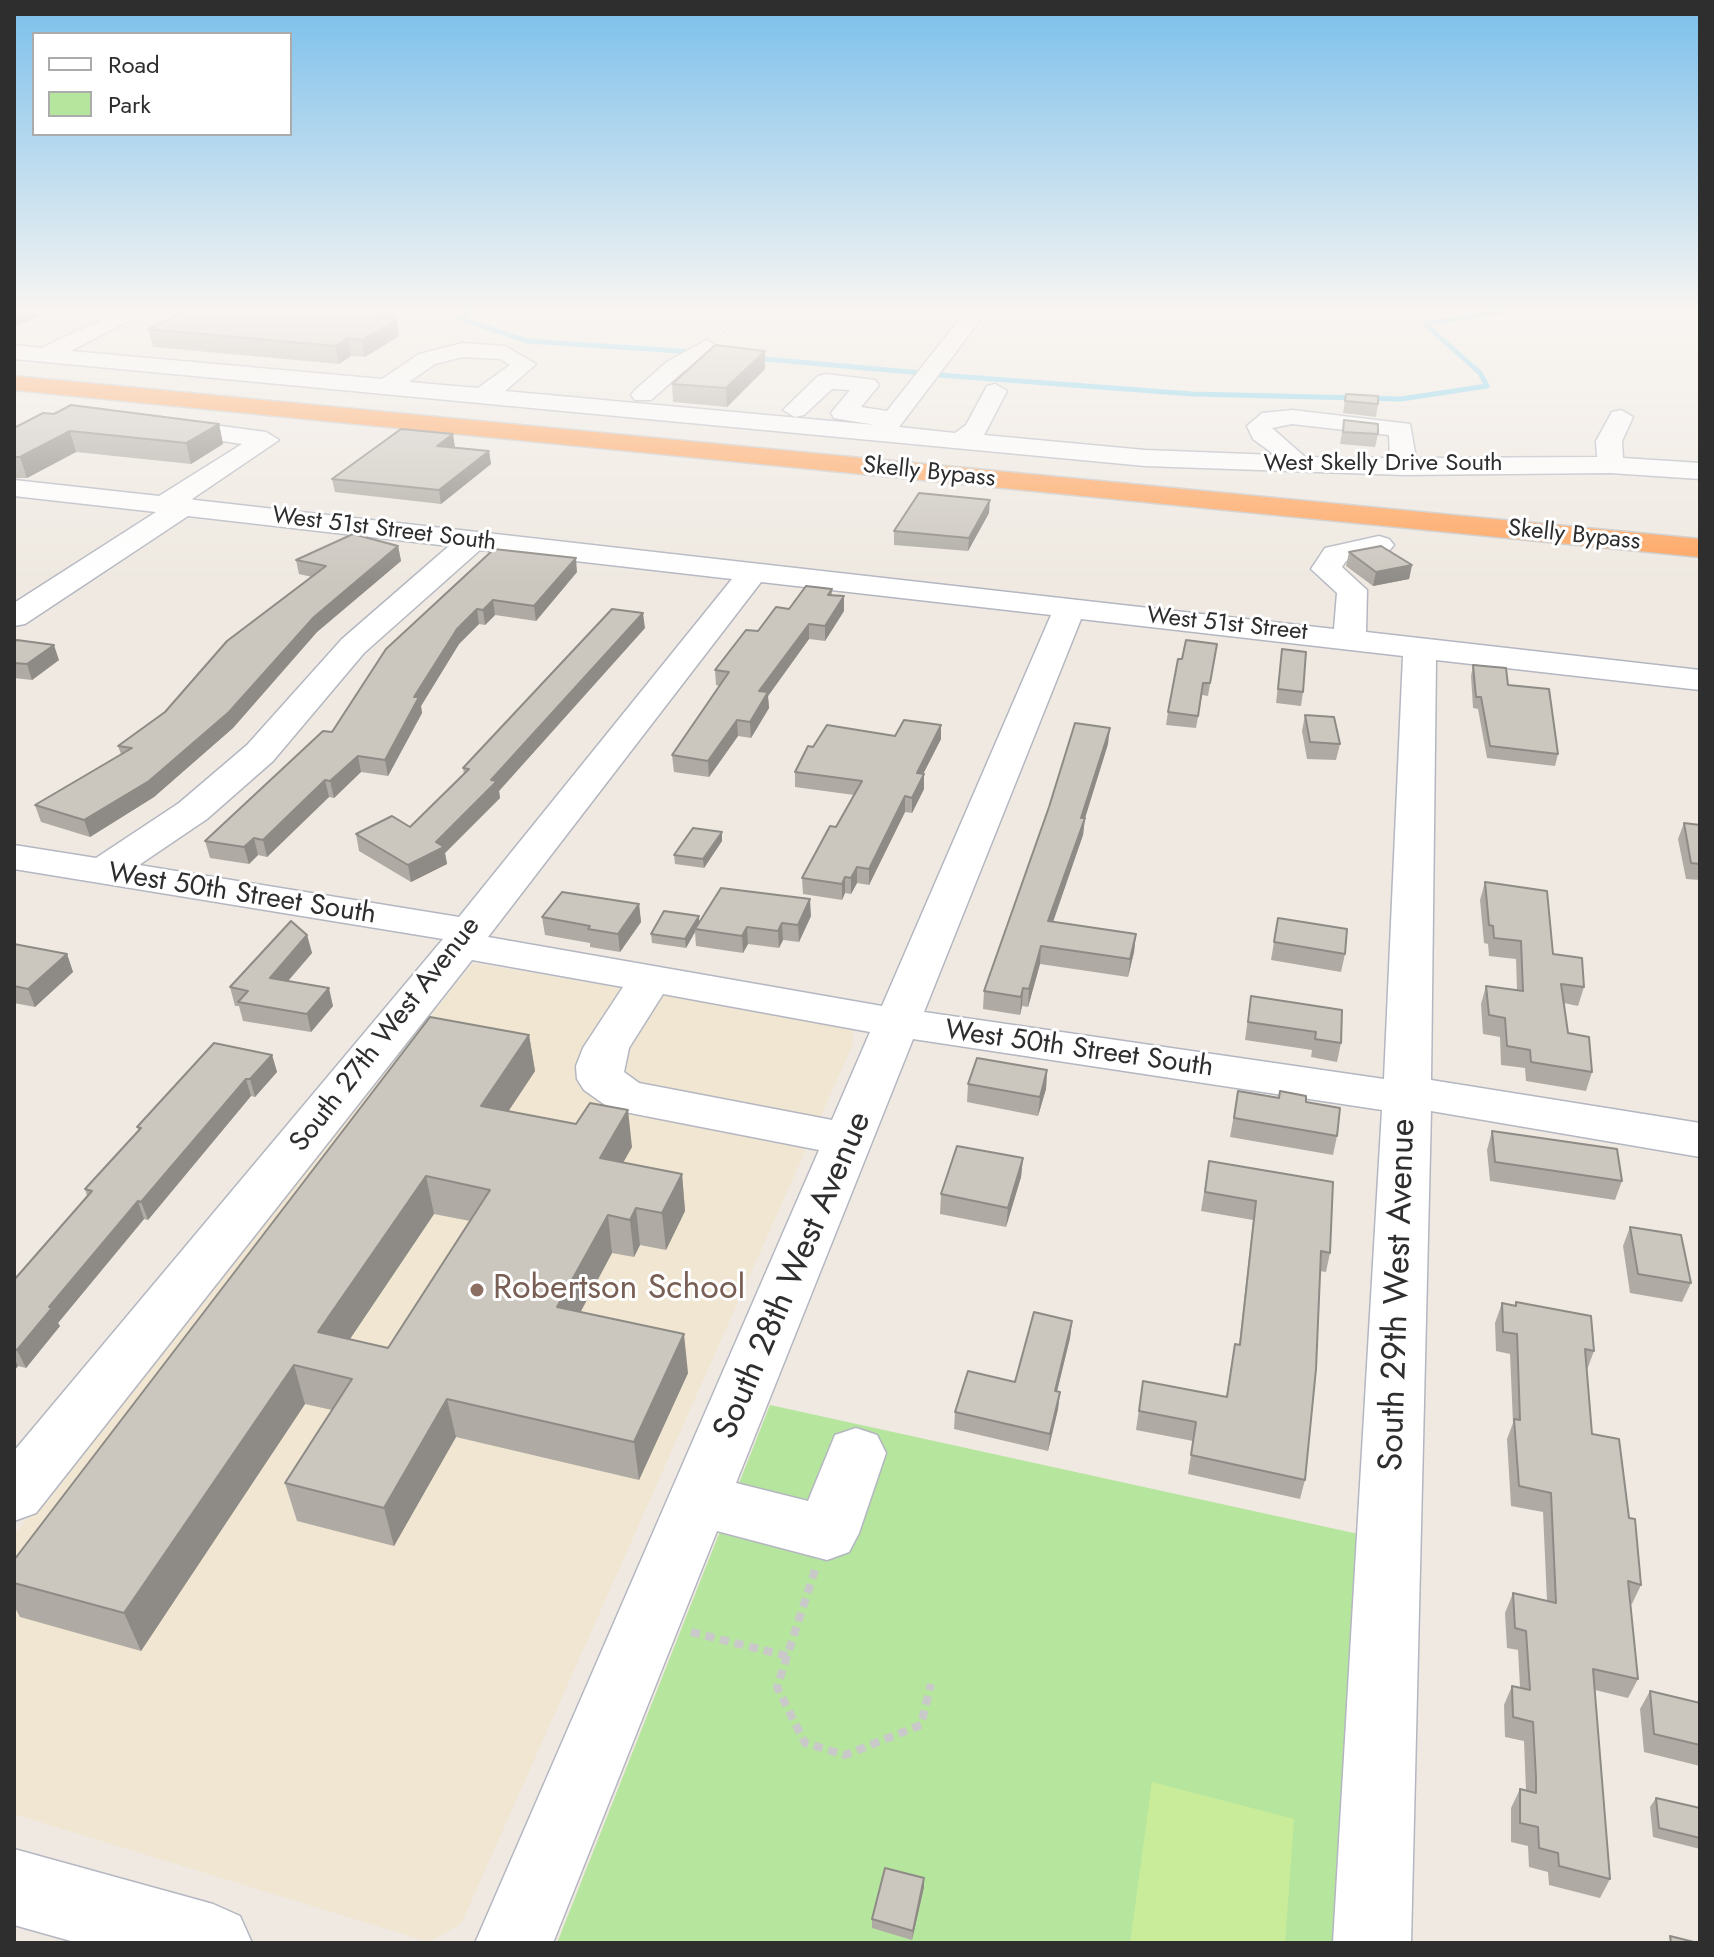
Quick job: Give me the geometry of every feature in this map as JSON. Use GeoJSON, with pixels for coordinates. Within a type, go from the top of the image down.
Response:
{"type":"FeatureCollection","features":[{"type":"Feature","properties":{"kind":"highway","name":"Skelly Bypass"},"geometry":{"type":"LineString","coordinates":[[211,402],[1700,548]]}},
{"type":"Feature","properties":{"kind":"highway","name":"Skelly Bypass"},"geometry":{"type":"LineString","coordinates":[[378,402],[1700,530]]}},
{"type":"Feature","properties":{"kind":"highway"},"geometry":{"type":"LineString","coordinates":[[1260,488],[1527,504]]}},
{"type":"Feature","properties":{"kind":"street","name":"West Skelly Drive South"},"geometry":{"type":"LineString","coordinates":[[551,402],[602,407],[649,403],[739,420],[790,417],[888,426],[960,441],[1182,460],[1297,465],[1458,466],[1444,445],[1609,453]]}},
{"type":"Feature","properties":{"kind":"street"},"geometry":{"type":"LineString","coordinates":[[790,417],[805,402]]}},
{"type":"Feature","properties":{"kind":"street"},"geometry":{"type":"LineString","coordinates":[[852,402],[843,413],[888,426],[906,402]]}},
{"type":"Feature","properties":{"kind":"street"},"geometry":{"type":"LineString","coordinates":[[960,441],[976,429],[989,402]]}},
{"type":"Feature","properties":{"kind":"street"},"geometry":{"type":"LineString","coordinates":[[982,417],[1013,420]]}},
{"type":"Feature","properties":{"kind":"street"},"geometry":{"type":"LineString","coordinates":[[1297,465],[1290,454],[1262,434],[1259,426],[1271,418],[1292,417],[1401,429],[1404,467]]}},
{"type":"Feature","properties":{"kind":"street"},"geometry":{"type":"LineString","coordinates":[[1621,417],[1609,453],[1700,471]]}},
{"type":"Feature","properties":{"kind":"street"},"geometry":{"type":"LineString","coordinates":[[14,617],[266,440],[153,424]]}},
{"type":"Feature","properties":{"kind":"street"},"geometry":{"type":"LineString","coordinates":[[1166,434],[1176,443],[1182,460]]}},
{"type":"Feature","properties":{"kind":"street","name":"West 51st Street South"},"geometry":{"type":"LineString","coordinates":[[14,488],[753,572]]}},
{"type":"Feature","properties":{"kind":"street"},"geometry":{"type":"LineString","coordinates":[[399,625],[429,579],[474,540]]}},
{"type":"Feature","properties":{"kind":"street"},"geometry":{"type":"LineString","coordinates":[[1350,639],[1352,590],[1326,569],[1335,554],[1379,545]]}},
{"type":"Feature","properties":{"kind":"street","name":"West 51st Street"},"geometry":{"type":"LineString","coordinates":[[753,572],[1700,680]]}},
{"type":"Feature","properties":{"kind":"street","name":"South 27th West Avenue"},"geometry":{"type":"LineString","coordinates":[[14,1495],[466,938],[753,572]]}},
{"type":"Feature","properties":{"kind":"street"},"geometry":{"type":"LineString","coordinates":[[429,579],[468,584]]}},
{"type":"Feature","properties":{"kind":"street","name":"South 28th West Avenue"},"geometry":{"type":"LineString","coordinates":[[514,1943],[1070,608]]}},
{"type":"Feature","properties":{"kind":"street"},"geometry":{"type":"LineString","coordinates":[[102,872],[193,811],[260,753],[279,735],[327,672],[364,637],[434,614]]}},
{"type":"Feature","properties":{"kind":"street","name":"South 29th West Avenue"},"geometry":{"type":"LineString","coordinates":[[1372,1943],[1407,1095],[1420,647]]}},
{"type":"Feature","properties":{"kind":"street","name":"West 50th Street South"},"geometry":{"type":"LineString","coordinates":[[14,857],[466,938],[650,980],[899,1023],[1373,1094],[1447,1096],[1700,1140]]}},
{"type":"Feature","properties":{"kind":"street"},"geometry":{"type":"LineString","coordinates":[[650,980],[606,1048],[601,1079],[625,1096],[851,1140]]}},
{"type":"Feature","properties":{"kind":"street"},"geometry":{"type":"LineString","coordinates":[[700,1500],[827,1533],[856,1453]]}},
{"type":"Feature","properties":{"kind":"street"},"geometry":{"type":"LineString","coordinates":[[14,1887],[213,1943]]}},
{"type":"Feature","properties":{"kind":"path"},"geometry":{"type":"LineString","coordinates":[[827,1533],[777,1687],[805,1743],[845,1755],[921,1725],[931,1684]]}},
{"type":"Feature","properties":{"kind":"path"},"geometry":{"type":"LineString","coordinates":[[678,1628],[787,1656]]}},
{"type":"Feature","properties":{"kind":"shaded area","name":"Robertson School"},"geometry":{"type":"Polygon","coordinates":[[[473,963],[854,1027],[852,1046],[461,1924],[429,1942],[14,1814],[14,1535],[473,963]]]}},
{"type":"Feature","properties":{"kind":"green space"},"geometry":{"type":"Polygon","coordinates":[[[770,1405],[1372,1537],[1356,1943],[557,1943],[770,1405]]]}},
{"type":"Feature","properties":{"kind":"green space"},"geometry":{"type":"Polygon","coordinates":[[[1152,1782],[1294,1819],[1285,1943],[1130,1943],[1152,1782]]]}},
{"type":"Feature","properties":{"kind":"building"},"geometry":{"type":"Polygon","coordinates":[[[71,405],[219,424],[186,443],[70,431],[20,457],[14,457],[14,428],[43,413],[54,414],[71,405]]]}},
{"type":"Feature","properties":{"kind":"building"},"geometry":{"type":"Polygon","coordinates":[[[1344,420],[1378,424],[1378,434],[1343,432],[1344,420]]]}},
{"type":"Feature","properties":{"kind":"building"},"geometry":{"type":"Polygon","coordinates":[[[401,429],[453,434],[437,446],[489,451],[439,490],[332,479],[401,429]]]}},
{"type":"Feature","properties":{"kind":"building"},"geometry":{"type":"Polygon","coordinates":[[[919,493],[990,500],[969,538],[894,531],[919,493]]]}},
{"type":"Feature","properties":{"kind":"building"},"geometry":{"type":"Polygon","coordinates":[[[353,534],[398,546],[314,617],[229,712],[149,781],[84,820],[35,805],[132,748],[118,746],[165,712],[227,641],[326,566],[296,560],[353,534]]]}},
{"type":"Feature","properties":{"kind":"building"},"geometry":{"type":"Polygon","coordinates":[[[1381,546],[1412,565],[1376,572],[1349,552],[1381,546]]]}},
{"type":"Feature","properties":{"kind":"building"},"geometry":{"type":"Polygon","coordinates":[[[494,549],[576,558],[534,606],[493,600],[483,610],[477,609],[457,629],[414,697],[419,697],[385,760],[358,756],[330,781],[325,780],[263,840],[254,838],[244,847],[205,841],[323,731],[332,732],[386,649],[494,549]]]}},
{"type":"Feature","properties":{"kind":"building"},"geometry":{"type":"Polygon","coordinates":[[[806,586],[832,589],[828,595],[844,596],[825,626],[809,624],[759,691],[768,692],[750,722],[737,720],[708,761],[672,755],[729,672],[715,670],[746,630],[758,631],[776,607],[789,609],[806,586]]]}},
{"type":"Feature","properties":{"kind":"building"},"geometry":{"type":"Polygon","coordinates":[[[612,609],[643,613],[491,780],[497,781],[436,842],[444,847],[408,865],[356,834],[392,816],[410,827],[469,769],[463,768],[612,609]]]}},
{"type":"Feature","properties":{"kind":"building"},"geometry":{"type":"Polygon","coordinates":[[[1186,640],[1217,644],[1210,683],[1203,683],[1198,716],[1168,712],[1178,659],[1182,659],[1186,640]]]}},
{"type":"Feature","properties":{"kind":"building"},"geometry":{"type":"Polygon","coordinates":[[[14,642],[54,645],[27,664],[14,663],[14,642]]]}},
{"type":"Feature","properties":{"kind":"building"},"geometry":{"type":"Polygon","coordinates":[[[1282,649],[1306,652],[1303,692],[1278,689],[1282,649]]]}},
{"type":"Feature","properties":{"kind":"building"},"geometry":{"type":"Polygon","coordinates":[[[1473,665],[1506,668],[1508,685],[1549,689],[1558,754],[1490,746],[1481,697],[1476,697],[1473,665]]]}},
{"type":"Feature","properties":{"kind":"building"},"geometry":{"type":"Polygon","coordinates":[[[1305,715],[1334,717],[1340,744],[1310,742],[1305,715]]]}},
{"type":"Feature","properties":{"kind":"building"},"geometry":{"type":"Polygon","coordinates":[[[904,720],[941,725],[917,773],[924,774],[912,798],[905,796],[869,869],[857,867],[851,878],[845,877],[842,884],[802,878],[830,826],[836,827],[862,781],[795,772],[808,746],[813,747],[827,725],[895,736],[904,720]]]}},
{"type":"Feature","properties":{"kind":"building"},"geometry":{"type":"Polygon","coordinates":[[[1075,723],[1110,728],[1081,818],[1085,818],[1048,921],[1136,934],[1130,959],[1041,946],[1029,989],[1023,988],[1021,997],[984,991],[1049,807],[1075,723]]]}},
{"type":"Feature","properties":{"kind":"building"},"geometry":{"type":"Polygon","coordinates":[[[1684,823],[1700,825],[1700,864],[1691,863],[1684,823]]]}},
{"type":"Feature","properties":{"kind":"building"},"geometry":{"type":"Polygon","coordinates":[[[693,828],[722,832],[703,859],[674,855],[693,828]]]}},
{"type":"Feature","properties":{"kind":"building"},"geometry":{"type":"Polygon","coordinates":[[[1485,882],[1547,891],[1553,954],[1582,958],[1584,987],[1561,984],[1568,1033],[1589,1037],[1592,1072],[1531,1062],[1530,1050],[1507,1046],[1505,1018],[1489,1015],[1486,986],[1523,991],[1521,941],[1494,938],[1493,926],[1489,925],[1485,882]]]}},
{"type":"Feature","properties":{"kind":"building"},"geometry":{"type":"Polygon","coordinates":[[[721,888],[810,899],[798,925],[782,923],[778,931],[747,927],[742,936],[695,929],[721,888]]]}},
{"type":"Feature","properties":{"kind":"building"},"geometry":{"type":"Polygon","coordinates":[[[562,892],[639,904],[618,934],[542,917],[562,892]]]}},
{"type":"Feature","properties":{"kind":"building"},"geometry":{"type":"Polygon","coordinates":[[[664,911],[699,916],[685,939],[651,934],[664,911]]]}},
{"type":"Feature","properties":{"kind":"building"},"geometry":{"type":"Polygon","coordinates":[[[1278,918],[1347,929],[1345,954],[1274,942],[1278,918]]]}},
{"type":"Feature","properties":{"kind":"building"},"geometry":{"type":"Polygon","coordinates":[[[291,921],[307,935],[270,978],[329,988],[307,1014],[238,1002],[248,991],[230,987],[291,921]]]}},
{"type":"Feature","properties":{"kind":"building"},"geometry":{"type":"Polygon","coordinates":[[[14,944],[67,954],[28,989],[14,986],[14,944]]]}},
{"type":"Feature","properties":{"kind":"building"},"geometry":{"type":"Polygon","coordinates":[[[1251,996],[1342,1010],[1341,1043],[1315,1039],[1316,1032],[1248,1022],[1251,996]]]}},
{"type":"Feature","properties":{"kind":"building"},"geometry":{"type":"Polygon","coordinates":[[[430,1017],[529,1035],[481,1106],[576,1124],[590,1103],[628,1110],[600,1158],[682,1174],[662,1213],[636,1208],[630,1220],[608,1215],[557,1307],[684,1334],[634,1442],[447,1399],[384,1508],[285,1483],[352,1379],[294,1365],[124,1613],[14,1583],[14,1560],[430,1017]],[[426,1176],[318,1332],[388,1348],[490,1190],[426,1176]]]}},
{"type":"Feature","properties":{"kind":"building"},"geometry":{"type":"Polygon","coordinates":[[[214,1043],[272,1055],[250,1079],[246,1079],[141,1202],[138,1201],[17,1350],[14,1349],[14,1280],[92,1191],[85,1189],[141,1128],[137,1127],[214,1043]]]}},
{"type":"Feature","properties":{"kind":"building"},"geometry":{"type":"Polygon","coordinates":[[[977,1058],[1047,1070],[1040,1097],[968,1084],[977,1058]]]}},
{"type":"Feature","properties":{"kind":"building"},"geometry":{"type":"Polygon","coordinates":[[[1238,1091],[1279,1098],[1280,1091],[1306,1096],[1306,1102],[1340,1108],[1337,1136],[1234,1118],[1238,1091]]]}},
{"type":"Feature","properties":{"kind":"building"},"geometry":{"type":"Polygon","coordinates":[[[1492,1131],[1617,1149],[1622,1181],[1495,1162],[1492,1131]]]}},
{"type":"Feature","properties":{"kind":"building"},"geometry":{"type":"Polygon","coordinates":[[[957,1146],[1023,1158],[1008,1208],[941,1194],[957,1146]]]}},
{"type":"Feature","properties":{"kind":"building"},"geometry":{"type":"Polygon","coordinates":[[[1209,1161],[1333,1182],[1330,1253],[1321,1251],[1316,1369],[1305,1480],[1191,1455],[1196,1422],[1139,1411],[1143,1381],[1227,1397],[1235,1344],[1240,1345],[1256,1201],[1205,1192],[1209,1161]]]}},
{"type":"Feature","properties":{"kind":"building"},"geometry":{"type":"Polygon","coordinates":[[[1630,1227],[1681,1235],[1691,1283],[1638,1274],[1630,1227]]]}},
{"type":"Feature","properties":{"kind":"building"},"geometry":{"type":"Polygon","coordinates":[[[1516,1302],[1591,1316],[1594,1351],[1585,1349],[1592,1434],[1619,1439],[1629,1518],[1635,1519],[1641,1585],[1628,1581],[1638,1679],[1593,1669],[1610,1879],[1559,1866],[1558,1853],[1539,1848],[1538,1827],[1520,1823],[1520,1789],[1536,1793],[1536,1778],[1533,1722],[1513,1717],[1512,1686],[1530,1690],[1526,1631],[1515,1628],[1513,1593],[1556,1603],[1551,1493],[1519,1486],[1514,1419],[1520,1420],[1517,1334],[1503,1332],[1502,1303],[1516,1306],[1516,1302]]]}},
{"type":"Feature","properties":{"kind":"building"},"geometry":{"type":"Polygon","coordinates":[[[1034,1312],[1072,1321],[1055,1391],[1060,1392],[1050,1434],[955,1412],[968,1371],[1015,1382],[1034,1312]]]}},
{"type":"Feature","properties":{"kind":"building"},"geometry":{"type":"Polygon","coordinates":[[[1650,1691],[1700,1703],[1700,1745],[1654,1734],[1650,1691]]]}},
{"type":"Feature","properties":{"kind":"building"},"geometry":{"type":"Polygon","coordinates":[[[1656,1798],[1700,1808],[1700,1838],[1659,1828],[1656,1798]]]}},
{"type":"Feature","properties":{"kind":"building"},"geometry":{"type":"Polygon","coordinates":[[[885,1868],[924,1878],[913,1931],[872,1919],[885,1868]]]}},
{"type":"Feature","properties":{"kind":"building"},"geometry":{"type":"Polygon","coordinates":[[[1670,1936],[1698,1943],[1671,1943],[1670,1936]]]}},
{"type":"Feature","properties":{"kind":"place","name":"Robertson School"},"geometry":{"type":"Point","coordinates":[477,1290]}}]}
